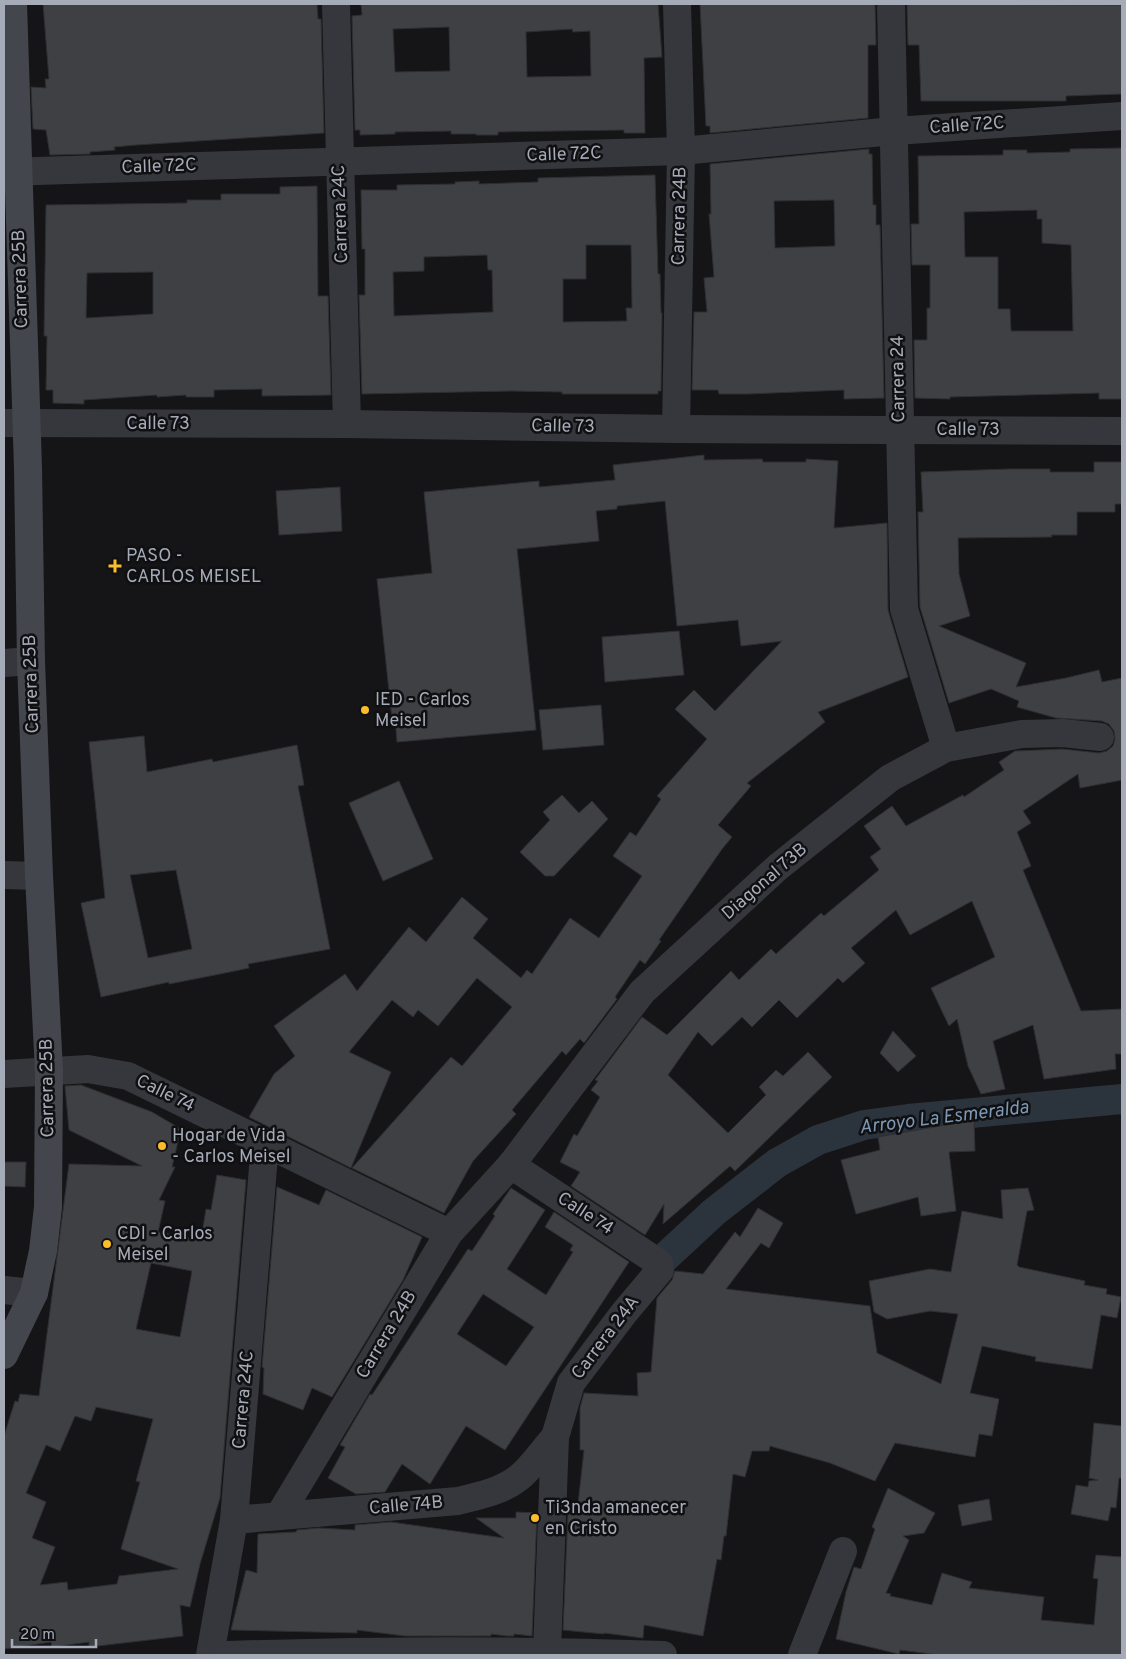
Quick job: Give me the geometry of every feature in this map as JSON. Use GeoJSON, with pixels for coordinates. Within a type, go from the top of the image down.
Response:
{"type":"FeatureCollection","features":[{"type":"Feature","properties":{"kind":"street","name":"Carrera 25B"},"geometry":{"type":"LineString","coordinates":[[4,1355],[34,1293],[43,1251],[48,1207],[49,1071],[31,661],[15,424],[11,172],[13,4]]}},
{"type":"Feature","properties":{"kind":"street","name":"Carrera 24C"},"geometry":{"type":"LineString","coordinates":[[336,4],[347,424]]}},
{"type":"Feature","properties":{"kind":"street","name":"Carrera 24B"},"geometry":{"type":"LineString","coordinates":[[676,428],[681,151],[678,4]]}},
{"type":"Feature","properties":{"kind":"street","name":"Carrera 24"},"geometry":{"type":"LineString","coordinates":[[891,4],[904,609],[946,748]]}},
{"type":"Feature","properties":{"kind":"street","name":"Calle 72C"},"geometry":{"type":"LineString","coordinates":[[11,172],[681,151],[894,131],[1122,116]]}},
{"type":"Feature","properties":{"kind":"street","name":"Calle 73"},"geometry":{"type":"LineString","coordinates":[[15,424],[347,424],[1122,431]]}},
{"type":"Feature","properties":{"kind":"street"},"geometry":{"type":"LineString","coordinates":[[4,663],[31,661]]}},
{"type":"Feature","properties":{"kind":"street","name":"Diagonal 73B"},"geometry":{"type":"LineString","coordinates":[[510,1165],[642,992],[778,867],[890,778],[946,748],[1022,734],[1064,733],[1100,737]]}},
{"type":"Feature","properties":{"kind":"street"},"geometry":{"type":"LineString","coordinates":[[4,875],[39,876]]}},
{"type":"Feature","properties":{"kind":"street","name":"Calle 74"},"geometry":{"type":"LineString","coordinates":[[4,1074],[88,1069],[128,1076],[449,1233]]}},
{"type":"Feature","properties":{"kind":"street","name":"Carrera 24C"},"geometry":{"type":"LineString","coordinates":[[210,1655],[234,1520],[265,1143]]}},
{"type":"Feature","properties":{"kind":"street","name":"Carrera 24B"},"geometry":{"type":"LineString","coordinates":[[278,1516],[449,1233],[510,1165]]}},
{"type":"Feature","properties":{"kind":"street","name":"Calle 74"},"geometry":{"type":"LineString","coordinates":[[510,1165],[659,1266]]}},
{"type":"Feature","properties":{"kind":"street","name":"Carrera 24A"},"geometry":{"type":"LineString","coordinates":[[547,1651],[555,1436],[571,1383],[659,1266]]}},
{"type":"Feature","properties":{"kind":"street"},"geometry":{"type":"LineString","coordinates":[[4,1290],[34,1293]]}},
{"type":"Feature","properties":{"kind":"street","name":"Calle 74B"},"geometry":{"type":"LineString","coordinates":[[234,1520],[458,1501],[494,1492],[523,1474],[555,1436]]}},
{"type":"Feature","properties":{"kind":"street"},"geometry":{"type":"LineString","coordinates":[[802,1655],[844,1551]]}},
{"type":"Feature","properties":{"kind":"street"},"geometry":{"type":"LineString","coordinates":[[228,1655],[547,1651],[663,1655]]}},
{"type":"Feature","properties":{"kind":"building"},"geometry":{"type":"Polygon","coordinates":[[[43,4],[317,4],[318,19],[321,19],[324,133],[136,145],[114,147],[115,150],[90,152],[90,154],[50,155],[46,130],[33,129],[31,87],[46,88],[45,79],[49,79],[43,4]]]}},
{"type":"Feature","properties":{"kind":"building"},"geometry":{"type":"Polygon","coordinates":[[[361,4],[658,4],[662,57],[644,58],[645,133],[624,133],[624,130],[498,132],[498,135],[476,135],[451,134],[451,131],[360,135],[360,130],[355,130],[352,16],[362,15],[361,4]],[[449,27],[393,29],[395,72],[450,71],[449,27]],[[572,29],[526,32],[527,77],[591,76],[590,31],[573,32],[572,29]]]}},
{"type":"Feature","properties":{"kind":"building"},"geometry":{"type":"Polygon","coordinates":[[[700,4],[875,4],[876,45],[868,45],[868,118],[710,133],[710,126],[706,126],[700,4]]]}},
{"type":"Feature","properties":{"kind":"building"},"geometry":{"type":"Polygon","coordinates":[[[907,4],[1122,5],[1122,94],[1066,96],[1066,101],[921,101],[919,45],[908,45],[907,4]]]}},
{"type":"Feature","properties":{"kind":"building"},"geometry":{"type":"Polygon","coordinates":[[[1122,148],[1122,399],[1099,399],[1099,393],[950,397],[950,399],[915,398],[914,340],[927,340],[927,308],[930,308],[930,265],[912,265],[911,224],[919,224],[918,156],[1003,155],[1003,150],[1027,150],[1027,153],[1070,152],[1070,149],[1122,148]],[[1037,210],[964,212],[965,257],[998,257],[998,309],[1010,309],[1011,331],[1073,331],[1071,245],[1042,243],[1042,219],[1037,219],[1037,210]]]}},
{"type":"Feature","properties":{"kind":"building"},"geometry":{"type":"Polygon","coordinates":[[[869,149],[869,154],[872,154],[873,205],[876,205],[876,225],[880,225],[884,398],[844,399],[844,390],[719,394],[718,390],[692,390],[694,312],[707,312],[704,278],[714,277],[709,214],[711,214],[710,164],[869,149]],[[834,200],[774,201],[775,248],[835,246],[834,200]]]}},
{"type":"Feature","properties":{"kind":"building"},"geometry":{"type":"Polygon","coordinates":[[[655,175],[658,274],[660,274],[662,313],[661,391],[658,391],[658,394],[562,394],[562,392],[512,391],[362,394],[359,295],[365,295],[365,249],[362,249],[361,190],[397,190],[397,185],[455,184],[455,182],[479,181],[479,184],[538,182],[538,178],[655,175]],[[586,245],[586,279],[563,279],[563,322],[627,321],[626,308],[632,308],[631,245],[586,245]],[[487,255],[424,257],[424,271],[393,272],[394,316],[493,312],[492,270],[488,270],[487,255]]]}},
{"type":"Feature","properties":{"kind":"building"},"geometry":{"type":"Polygon","coordinates":[[[317,186],[318,296],[328,296],[331,395],[262,396],[262,389],[214,390],[214,397],[186,397],[186,395],[157,397],[157,395],[84,400],[84,404],[53,403],[53,390],[46,390],[47,336],[44,336],[46,205],[187,203],[187,200],[221,200],[221,194],[280,194],[280,187],[317,186]],[[153,272],[87,273],[86,318],[153,314],[153,272]]]}},
{"type":"Feature","properties":{"kind":"building"},"geometry":{"type":"Polygon","coordinates":[[[704,455],[704,460],[762,459],[763,462],[806,462],[806,459],[838,461],[834,528],[887,523],[888,610],[908,677],[818,712],[825,722],[747,783],[751,786],[718,825],[732,837],[659,940],[661,941],[645,964],[640,960],[615,997],[617,999],[584,1043],[580,1039],[566,1055],[562,1051],[512,1110],[516,1114],[473,1161],[444,1213],[352,1168],[451,1057],[462,1066],[512,1007],[477,978],[438,1026],[418,1010],[413,1017],[392,1000],[349,1052],[391,1072],[351,1168],[249,1117],[274,1074],[295,1056],[274,1026],[345,974],[357,991],[409,927],[426,942],[462,897],[488,919],[473,938],[521,978],[527,970],[532,974],[570,918],[599,938],[642,876],[613,856],[630,832],[636,836],[661,799],[657,796],[707,739],[675,709],[694,690],[715,711],[782,641],[741,646],[738,620],[677,626],[665,501],[617,506],[617,509],[596,511],[599,541],[517,549],[536,730],[397,742],[395,718],[392,719],[377,579],[432,573],[424,492],[539,481],[539,487],[615,480],[613,465],[704,455]]]}},
{"type":"Feature","properties":{"kind":"building"},"geometry":{"type":"Polygon","coordinates":[[[1094,462],[1122,462],[1122,504],[1115,504],[1115,512],[1077,512],[1077,535],[958,538],[959,574],[970,616],[939,626],[1026,663],[1016,687],[1099,670],[1102,682],[1122,678],[1122,780],[1080,788],[1078,774],[1023,811],[1031,823],[1017,832],[1031,866],[1023,870],[1081,1011],[1122,1009],[1122,1054],[1115,1054],[1116,1069],[1044,1079],[1033,1025],[993,1041],[1005,1089],[981,1094],[968,1066],[957,1019],[949,1026],[931,988],[995,957],[972,901],[910,935],[896,910],[851,948],[865,963],[843,983],[838,978],[797,1018],[779,1000],[752,1027],[742,1017],[712,1046],[698,1032],[668,1075],[728,1133],[766,1095],[759,1087],[776,1070],[783,1076],[808,1052],[832,1077],[735,1171],[730,1166],[663,1224],[664,1204],[645,1235],[571,1186],[580,1172],[560,1162],[574,1134],[577,1136],[600,1097],[591,1090],[598,1081],[595,1080],[642,1017],[667,1035],[731,971],[739,980],[771,949],[776,954],[821,913],[824,916],[879,870],[870,857],[881,849],[864,826],[892,806],[906,826],[963,795],[964,797],[1004,770],[999,762],[1015,751],[1062,749],[1099,753],[1107,751],[1113,746],[1115,739],[1114,731],[1109,724],[1102,721],[1056,718],[1017,707],[1019,701],[991,689],[949,703],[920,607],[918,512],[923,512],[921,472],[1050,469],[1050,472],[1094,472],[1094,462]]]}},
{"type":"Feature","properties":{"kind":"building"},"geometry":{"type":"Polygon","coordinates":[[[340,487],[342,531],[279,535],[276,491],[340,487]]]}},
{"type":"Feature","properties":{"kind":"building"},"geometry":{"type":"Polygon","coordinates":[[[679,631],[684,675],[605,682],[602,637],[679,631]]]}},
{"type":"Feature","properties":{"kind":"building"},"geometry":{"type":"Polygon","coordinates":[[[601,705],[604,745],[543,750],[539,710],[601,705]]]}},
{"type":"Feature","properties":{"kind":"building"},"geometry":{"type":"Polygon","coordinates":[[[144,736],[147,772],[212,759],[213,762],[297,745],[304,785],[298,786],[330,949],[248,964],[249,968],[169,984],[169,982],[101,997],[81,903],[105,898],[89,742],[144,736]],[[176,870],[130,875],[148,958],[192,949],[176,870]]]}},
{"type":"Feature","properties":{"kind":"building"},"geometry":{"type":"Polygon","coordinates":[[[399,781],[433,859],[383,881],[349,803],[399,781]]]}},
{"type":"Feature","properties":{"kind":"building"},"geometry":{"type":"Polygon","coordinates":[[[562,795],[579,813],[592,801],[608,819],[554,876],[545,876],[520,852],[550,820],[543,812],[562,795]]]}},
{"type":"Feature","properties":{"kind":"building"},"geometry":{"type":"Polygon","coordinates":[[[893,1031],[916,1056],[898,1072],[880,1053],[893,1031]]]}},
{"type":"Feature","properties":{"kind":"building"},"geometry":{"type":"Polygon","coordinates":[[[81,1085],[152,1112],[181,1129],[172,1167],[175,1167],[159,1200],[165,1201],[158,1232],[201,1240],[206,1209],[211,1210],[217,1175],[246,1180],[220,1498],[200,1564],[190,1607],[180,1605],[183,1636],[89,1647],[89,1642],[52,1647],[51,1642],[4,1649],[4,1436],[15,1401],[18,1402],[20,1394],[39,1396],[69,1164],[142,1166],[69,1130],[65,1086],[81,1085]],[[151,1263],[136,1329],[180,1337],[192,1271],[151,1263]],[[96,1407],[91,1421],[75,1416],[60,1451],[46,1445],[26,1493],[46,1502],[32,1538],[55,1547],[40,1585],[67,1582],[68,1590],[117,1584],[119,1576],[178,1569],[121,1549],[140,1482],[136,1481],[153,1419],[96,1407]]]}},
{"type":"Feature","properties":{"kind":"building"},"geometry":{"type":"Polygon","coordinates":[[[974,1120],[975,1151],[949,1152],[956,1211],[921,1216],[918,1197],[856,1214],[841,1160],[880,1150],[878,1137],[974,1120]]]}},
{"type":"Feature","properties":{"kind":"building"},"geometry":{"type":"Polygon","coordinates":[[[4,1162],[26,1162],[25,1187],[4,1186],[4,1162]]]}},
{"type":"Feature","properties":{"kind":"building"},"geometry":{"type":"Polygon","coordinates":[[[277,1187],[319,1205],[326,1190],[422,1237],[403,1280],[332,1397],[312,1388],[303,1410],[263,1394],[264,1368],[262,1367],[277,1187]]]}},
{"type":"Feature","properties":{"kind":"building"},"geometry":{"type":"Polygon","coordinates":[[[511,1188],[545,1210],[507,1269],[546,1295],[573,1252],[570,1250],[573,1245],[545,1227],[554,1212],[629,1262],[505,1450],[466,1426],[430,1484],[402,1464],[385,1492],[356,1494],[328,1478],[345,1447],[340,1445],[370,1394],[372,1395],[468,1249],[472,1251],[495,1216],[493,1214],[511,1188]],[[483,1294],[457,1334],[506,1366],[534,1327],[483,1294]]]}},
{"type":"Feature","properties":{"kind":"building"},"geometry":{"type":"Polygon","coordinates":[[[1028,1188],[1034,1210],[1027,1211],[1017,1265],[1085,1281],[1084,1285],[1107,1289],[1106,1294],[1121,1297],[1117,1318],[1101,1315],[1092,1369],[1035,1361],[1036,1357],[982,1346],[970,1393],[999,1399],[992,1436],[979,1434],[975,1457],[895,1443],[875,1481],[830,1463],[770,1446],[769,1451],[752,1451],[745,1477],[733,1474],[726,1536],[724,1536],[721,1560],[717,1559],[703,1636],[644,1625],[643,1638],[563,1630],[568,1513],[577,1513],[584,1450],[580,1450],[580,1408],[584,1393],[638,1396],[637,1373],[651,1372],[657,1298],[672,1280],[675,1271],[703,1274],[735,1232],[740,1237],[758,1208],[783,1223],[769,1248],[761,1243],[726,1289],[870,1306],[877,1353],[941,1384],[958,1314],[930,1311],[887,1319],[874,1312],[869,1281],[930,1269],[951,1272],[962,1211],[1003,1219],[1001,1190],[1028,1188]]]}},
{"type":"Feature","properties":{"kind":"building"},"geometry":{"type":"Polygon","coordinates":[[[1094,1423],[1122,1426],[1122,1478],[1119,1478],[1116,1508],[1111,1507],[1108,1521],[1071,1514],[1076,1485],[1088,1487],[1089,1481],[1098,1480],[1089,1478],[1094,1423]]]}},
{"type":"Feature","properties":{"kind":"building"},"geometry":{"type":"Polygon","coordinates":[[[888,1488],[935,1513],[924,1533],[903,1536],[909,1540],[886,1593],[891,1594],[890,1596],[932,1605],[942,1573],[972,1582],[969,1588],[1044,1597],[1041,1620],[1094,1625],[1098,1579],[1093,1578],[1096,1555],[1122,1557],[1122,1655],[939,1655],[900,1650],[899,1654],[836,1639],[846,1592],[854,1567],[861,1569],[875,1529],[872,1527],[888,1488]]]}},
{"type":"Feature","properties":{"kind":"building"},"geometry":{"type":"Polygon","coordinates":[[[989,1499],[992,1520],[962,1526],[958,1505],[989,1499]]]}},
{"type":"Feature","properties":{"kind":"building"},"geometry":{"type":"Polygon","coordinates":[[[516,1512],[537,1513],[532,1636],[491,1634],[491,1636],[405,1636],[357,1630],[357,1633],[231,1630],[246,1570],[257,1573],[258,1534],[296,1532],[297,1530],[319,1528],[355,1530],[355,1525],[391,1522],[504,1538],[476,1518],[516,1518],[516,1512]]]}},
{"type":"Feature","properties":{"kind":"waterway","name":"Arroyo La Esmeralda"},"geometry":{"type":"LineString","coordinates":[[659,1263],[714,1212],[777,1163],[818,1140],[864,1125],[908,1119],[1122,1099]]}},
{"type":"Feature","properties":{"kind":"place","name":"PASO - CARLOS MEISEL"},"geometry":{"type":"Point","coordinates":[115,566]}},
{"type":"Feature","properties":{"kind":"place","name":"IED - Carlos Meisel"},"geometry":{"type":"Point","coordinates":[365,710]}},
{"type":"Feature","properties":{"kind":"place","name":"Hogar de Vida - Carlos Meisel"},"geometry":{"type":"Point","coordinates":[162,1146]}},
{"type":"Feature","properties":{"kind":"place","name":"CDI - Carlos Meisel"},"geometry":{"type":"Point","coordinates":[107,1244]}},
{"type":"Feature","properties":{"kind":"place","name":"Ti3nda amanecer en Cristo"},"geometry":{"type":"Point","coordinates":[535,1518]}}]}
